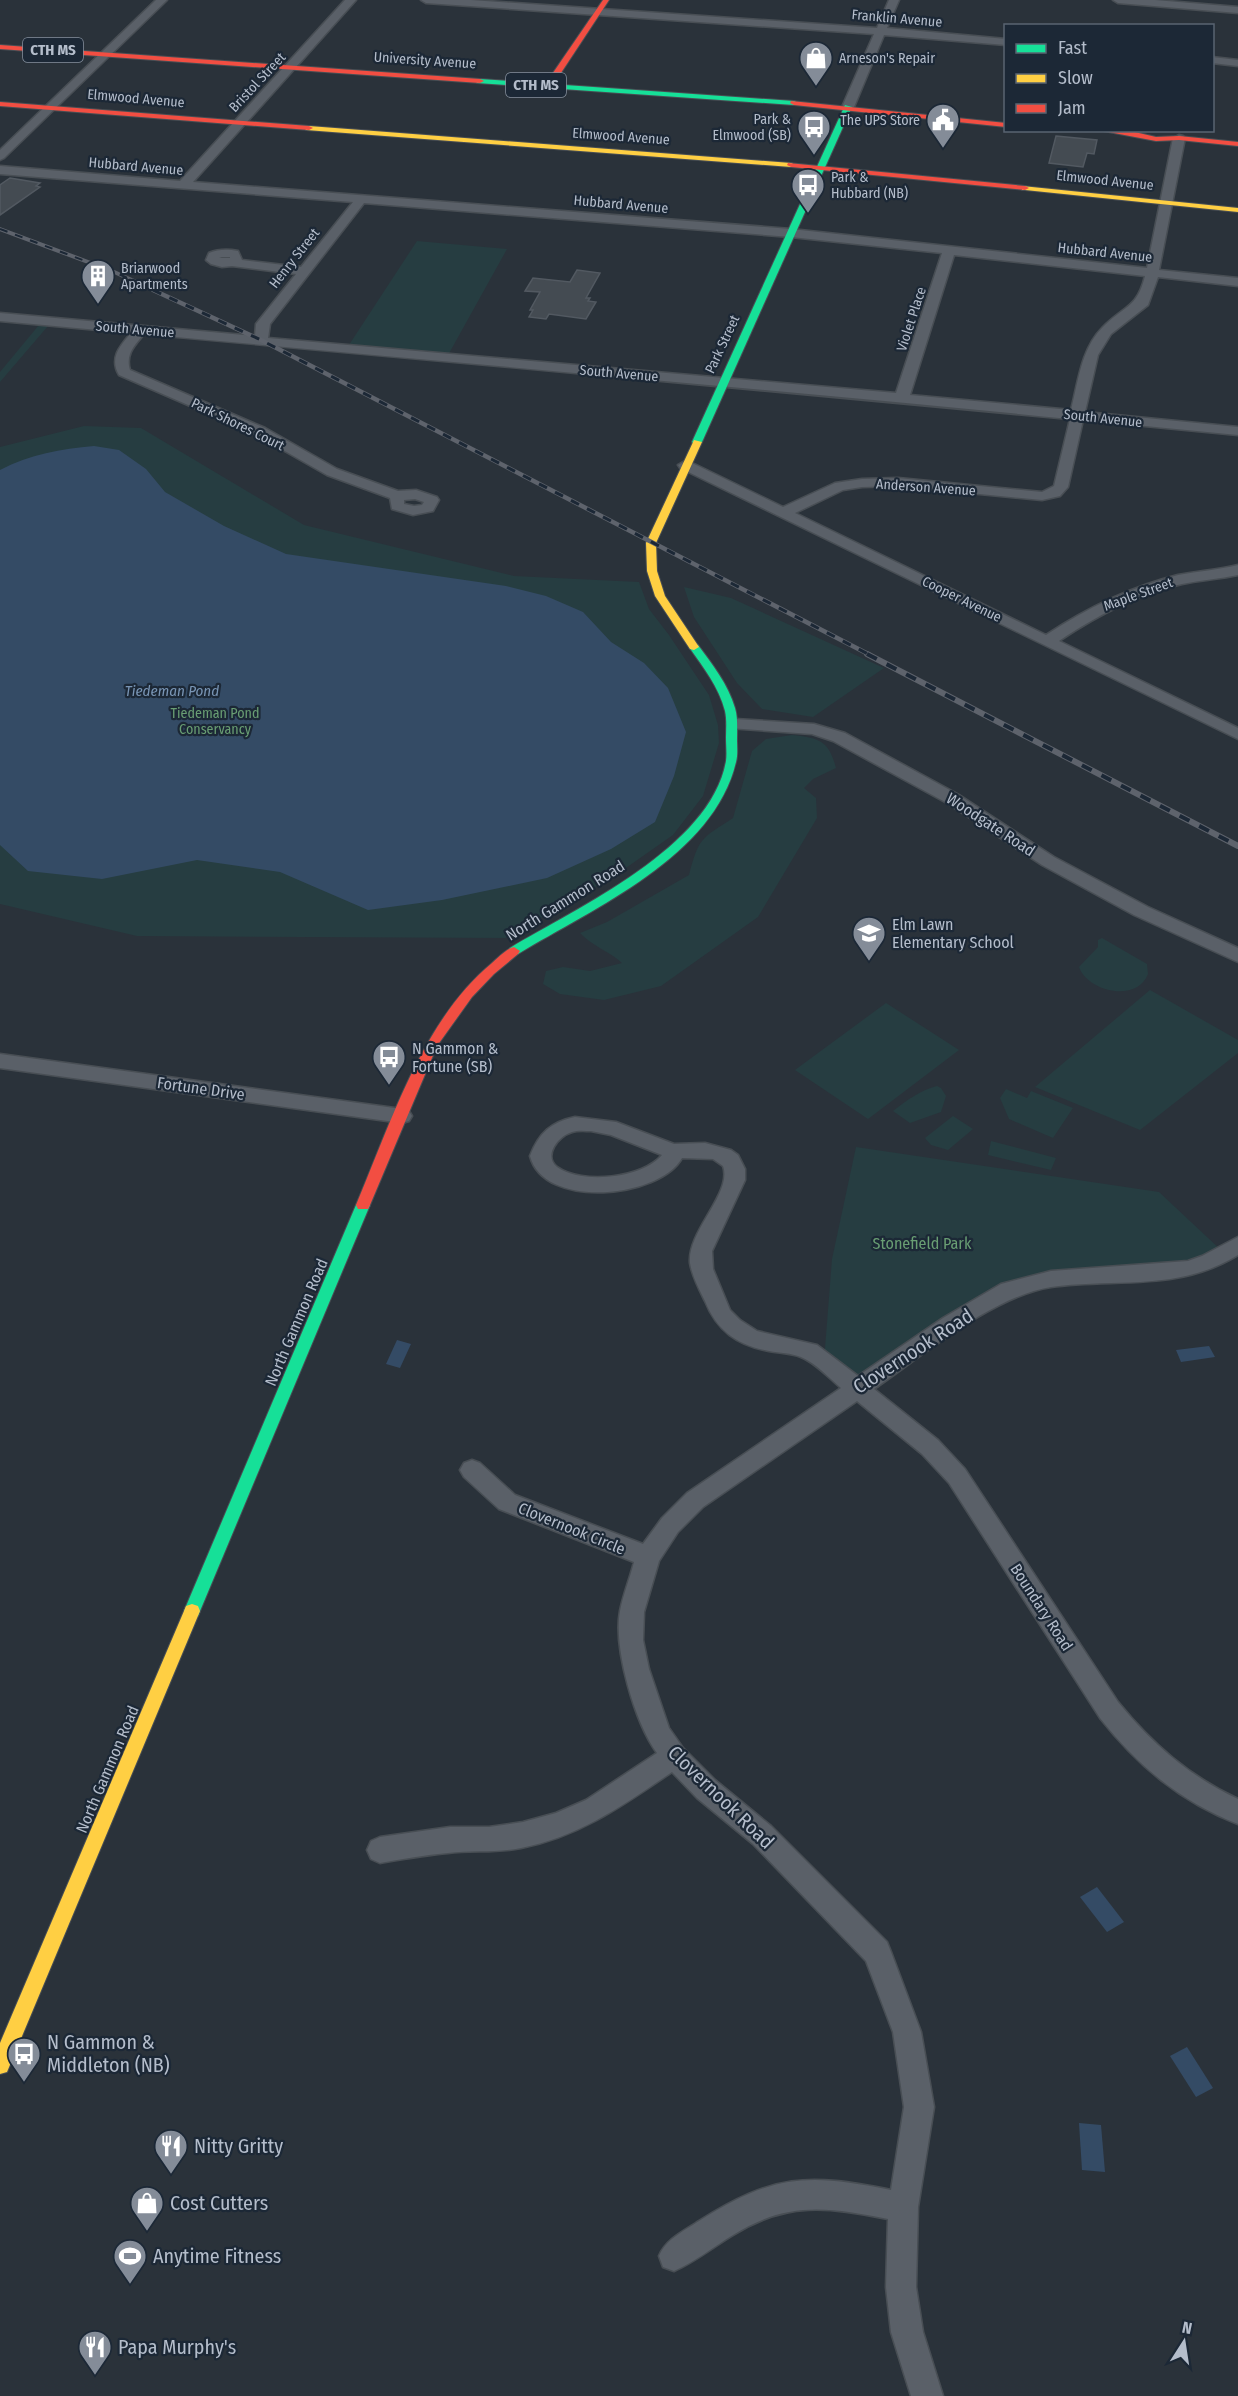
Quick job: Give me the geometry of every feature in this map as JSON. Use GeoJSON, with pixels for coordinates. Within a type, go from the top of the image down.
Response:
{"type":"FeatureCollection","features":[{"type":"Feature","properties":{"kind":"main road"},"geometry":{"type":"LineString","coordinates":[[548,86],[602,6]]}},
{"type":"Feature","properties":{"kind":"main road","name":"University Avenue"},"geometry":{"type":"LineString","coordinates":[[0,47],[848,107],[873,106],[1004,118]]}},
{"type":"Feature","properties":{"kind":"main road","name":"Elmwood Avenue"},"geometry":{"type":"LineString","coordinates":[[0,104],[822,167],[1238,210]]}},
{"type":"Feature","properties":{"kind":"main road","name":"University Avenue"},"geometry":{"type":"LineString","coordinates":[[848,107],[867,111],[1004,125]]}},
{"type":"Feature","properties":{"kind":"main road","name":"Park Street"},"geometry":{"type":"LineString","coordinates":[[725,694],[664,605],[653,583],[650,570],[651,543],[848,107]]}},
{"type":"Feature","properties":{"kind":"main road"},"geometry":{"type":"LineString","coordinates":[[1120,132],[1159,139],[1179,138],[1238,144]]}},
{"type":"Feature","properties":{"kind":"main road","name":"North Gammon Road"},"geometry":{"type":"LineString","coordinates":[[0,2063],[430,1046],[471,989],[513,951],[663,859],[696,829],[722,791],[730,772],[735,724],[725,694]]}},
{"type":"Feature","properties":{"kind":"street"},"geometry":{"type":"LineString","coordinates":[[0,156],[162,0]]}},
{"type":"Feature","properties":{"kind":"street","name":"Bristol Street"},"geometry":{"type":"LineString","coordinates":[[184,184],[351,0]]}},
{"type":"Feature","properties":{"kind":"street","name":"Franklin Avenue"},"geometry":{"type":"LineString","coordinates":[[426,0],[602,6],[1004,42]]}},
{"type":"Feature","properties":{"kind":"street","name":"Park Street"},"geometry":{"type":"LineString","coordinates":[[848,107],[894,0]]}},
{"type":"Feature","properties":{"kind":"street"},"geometry":{"type":"LineString","coordinates":[[1118,0],[1238,10]]}},
{"type":"Feature","properties":{"kind":"street"},"geometry":{"type":"LineString","coordinates":[[1214,60],[1238,63]]}},
{"type":"Feature","properties":{"kind":"street"},"geometry":{"type":"LineString","coordinates":[[1078,416],[1091,355],[1099,340],[1106,331],[1143,302],[1153,273],[1179,138]]}},
{"type":"Feature","properties":{"kind":"street","name":"Hubbard Avenue"},"geometry":{"type":"LineString","coordinates":[[0,170],[791,233],[1238,282]]}},
{"type":"Feature","properties":{"kind":"street","name":"Henry Street"},"geometry":{"type":"LineString","coordinates":[[261,340],[263,324],[303,270],[361,199]]}},
{"type":"Feature","properties":{"kind":"street","name":"Violet Place"},"geometry":{"type":"LineString","coordinates":[[902,397],[949,250]]}},
{"type":"Feature","properties":{"kind":"street"},"geometry":{"type":"LineString","coordinates":[[232,262],[303,270]]}},
{"type":"Feature","properties":{"kind":"street","name":"South Avenue"},"geometry":{"type":"LineString","coordinates":[[0,317],[902,397],[1238,431]]}},
{"type":"Feature","properties":{"kind":"street","name":"Park Shores Court"},"geometry":{"type":"LineString","coordinates":[[141,330],[120,360],[124,372],[260,431],[332,472],[397,496]]}},
{"type":"Feature","properties":{"kind":"street","name":"Anderson Avenue"},"geometry":{"type":"LineString","coordinates":[[784,512],[840,486],[862,483],[897,482],[1042,496],[1053,495],[1058,491],[1063,478],[1078,416]]}},
{"type":"Feature","properties":{"kind":"street","name":"Cooper Avenue"},"geometry":{"type":"LineString","coordinates":[[685,465],[1238,734]]}},
{"type":"Feature","properties":{"kind":"street","name":"Maple Street"},"geometry":{"type":"LineString","coordinates":[[1047,641],[1096,610],[1139,592],[1180,579],[1238,570]]}},
{"type":"Feature","properties":{"kind":"street","name":"Woodgate Road"},"geometry":{"type":"LineString","coordinates":[[735,724],[807,728],[839,737],[953,799],[1065,870],[1141,911],[1238,956]]}},
{"type":"Feature","properties":{"kind":"street","name":"Fortune Drive"},"geometry":{"type":"LineString","coordinates":[[0,1061],[402,1116]]}},
{"type":"Feature","properties":{"kind":"street"},"geometry":{"type":"LineString","coordinates":[[586,1124],[628,1132],[657,1147],[674,1151],[668,1163],[628,1181],[603,1185],[575,1183],[560,1178],[542,1165],[541,1156],[542,1147],[556,1131],[566,1126],[586,1124]]}},
{"type":"Feature","properties":{"kind":"street","name":"Boundary Road"},"geometry":{"type":"LineString","coordinates":[[674,1151],[712,1150],[724,1155],[737,1171],[735,1180],[699,1256],[703,1275],[723,1316],[734,1328],[753,1340],[809,1351],[930,1447],[957,1476],[1109,1710],[1132,1739],[1167,1773],[1192,1790],[1238,1812]]}},
{"type":"Feature","properties":{"kind":"street","name":"Clovernook Road"},"geometry":{"type":"LineString","coordinates":[[927,2396],[907,2332],[901,2288],[903,2207],[919,2107],[907,2032],[877,1952],[762,1835],[706,1789],[674,1756],[658,1734],[648,1711],[636,1669],[631,1640],[632,1612],[648,1557],[670,1525],[695,1500],[951,1324],[1010,1290],[1051,1279],[1188,1269],[1210,1262],[1238,1245]]}},
{"type":"Feature","properties":{"kind":"street","name":"Clovernook Circle"},"geometry":{"type":"LineString","coordinates":[[472,1470],[507,1502],[648,1557]]}},
{"type":"Feature","properties":{"kind":"street"},"geometry":{"type":"LineString","coordinates":[[380,1850],[450,1840],[489,1840],[524,1835],[559,1825],[595,1809],[674,1756]]}},
{"type":"Feature","properties":{"kind":"street"},"geometry":{"type":"LineString","coordinates":[[674,2256],[727,2221],[759,2205],[789,2196],[820,2193],[903,2207]]}},
{"type":"Feature","properties":{"kind":"green space"},"geometry":{"type":"Polygon","coordinates":[[[417,241],[507,249],[447,357],[347,348],[417,241]]]}},
{"type":"Feature","properties":{"kind":"green space"},"geometry":{"type":"Polygon","coordinates":[[[39,325],[48,326],[0,382],[0,372],[39,325]]]}},
{"type":"Feature","properties":{"kind":"green space","name":"Tiedeman Pond"},"geometry":{"type":"Polygon","coordinates":[[[84,426],[141,428],[304,525],[514,576],[639,582],[649,609],[709,695],[718,725],[719,743],[703,796],[673,835],[613,877],[505,938],[137,936],[0,904],[0,447],[84,426]]]}},
{"type":"Feature","properties":{"kind":"green space"},"geometry":{"type":"Polygon","coordinates":[[[684,587],[731,598],[884,668],[813,717],[762,709],[737,683],[694,617],[684,587]]]}},
{"type":"Feature","properties":{"kind":"green space"},"geometry":{"type":"Polygon","coordinates":[[[792,735],[822,742],[830,752],[836,768],[813,779],[804,788],[816,798],[817,818],[758,917],[661,986],[604,1000],[560,994],[543,984],[546,971],[563,967],[590,971],[622,963],[580,933],[607,922],[689,875],[703,840],[733,818],[752,751],[766,739],[792,735]]]}},
{"type":"Feature","properties":{"kind":"green space"},"geometry":{"type":"Polygon","coordinates":[[[1102,938],[1147,964],[1148,974],[1134,989],[1113,991],[1092,983],[1084,976],[1079,967],[1098,947],[1098,940],[1102,938]]]}},
{"type":"Feature","properties":{"kind":"green space"},"geometry":{"type":"Polygon","coordinates":[[[1150,990],[1238,1040],[1238,1053],[1140,1130],[1035,1087],[1150,990]]]}},
{"type":"Feature","properties":{"kind":"green space"},"geometry":{"type":"Polygon","coordinates":[[[886,1003],[959,1050],[868,1119],[795,1070],[886,1003]]]}},
{"type":"Feature","properties":{"kind":"green space"},"geometry":{"type":"Polygon","coordinates":[[[937,1086],[946,1096],[941,1112],[910,1123],[893,1111],[914,1096],[937,1086]]]}},
{"type":"Feature","properties":{"kind":"green space"},"geometry":{"type":"Polygon","coordinates":[[[1006,1089],[1027,1098],[1031,1091],[1073,1108],[1053,1138],[1009,1119],[1000,1098],[1006,1089]]]}},
{"type":"Feature","properties":{"kind":"green space"},"geometry":{"type":"Polygon","coordinates":[[[953,1116],[973,1129],[948,1150],[931,1145],[925,1138],[953,1116]]]}},
{"type":"Feature","properties":{"kind":"green space"},"geometry":{"type":"Polygon","coordinates":[[[991,1141],[1056,1158],[1051,1170],[988,1155],[991,1141]]]}},
{"type":"Feature","properties":{"kind":"green space","name":"Stonefield Park"},"geometry":{"type":"Polygon","coordinates":[[[856,1147],[1159,1192],[1223,1252],[1210,1262],[1009,1290],[857,1387],[824,1361],[832,1259],[856,1147]]]}},
{"type":"Feature","properties":{"kind":"water","name":"Tiedeman Pond"},"geometry":{"type":"Polygon","coordinates":[[[94,446],[119,450],[146,469],[165,492],[224,526],[286,554],[506,586],[546,596],[583,612],[611,642],[644,663],[668,688],[686,732],[674,776],[655,822],[611,849],[547,878],[442,900],[368,910],[280,872],[197,860],[102,879],[28,871],[0,845],[0,470],[46,453],[94,446]]]}},
{"type":"Feature","properties":{"kind":"water"},"geometry":{"type":"Polygon","coordinates":[[[397,1340],[411,1344],[400,1368],[386,1364],[397,1340]]]}},
{"type":"Feature","properties":{"kind":"water"},"geometry":{"type":"Polygon","coordinates":[[[1209,1346],[1215,1357],[1181,1362],[1176,1350],[1209,1346]]]}},
{"type":"Feature","properties":{"kind":"water"},"geometry":{"type":"Polygon","coordinates":[[[1097,1887],[1124,1922],[1107,1932],[1080,1897],[1097,1887]]]}},
{"type":"Feature","properties":{"kind":"water"},"geometry":{"type":"Polygon","coordinates":[[[1187,2047],[1213,2088],[1196,2097],[1170,2056],[1187,2047]]]}},
{"type":"Feature","properties":{"kind":"water"},"geometry":{"type":"Polygon","coordinates":[[[1079,2123],[1101,2125],[1105,2172],[1082,2170],[1079,2123]]]}},
{"type":"Feature","properties":{"kind":"building"},"geometry":{"type":"Polygon","coordinates":[[[1056,136],[1097,140],[1094,154],[1087,153],[1083,167],[1049,163],[1056,136]]]}},
{"type":"Feature","properties":{"kind":"building"},"geometry":{"type":"Polygon","coordinates":[[[10,178],[40,183],[36,186],[40,187],[0,215],[0,185],[10,178]]]}},
{"type":"Feature","properties":{"kind":"building"},"geometry":{"type":"Polygon","coordinates":[[[577,270],[600,273],[586,298],[590,298],[588,301],[596,302],[586,319],[549,314],[546,319],[529,317],[533,310],[530,310],[540,292],[525,291],[533,278],[570,282],[577,270]]]}},
{"type":"Feature","properties":{"kind":"railway"},"geometry":{"type":"LineString","coordinates":[[0,229],[112,271],[156,291]]}},
{"type":"Feature","properties":{"kind":"railway"},"geometry":{"type":"LineString","coordinates":[[153,290],[261,340],[870,655]]}},
{"type":"Feature","properties":{"kind":"railway"},"geometry":{"type":"LineString","coordinates":[[867,654],[1238,846]]}},
{"type":"Feature","properties":{"kind":"traffic: fast"},"geometry":{"type":"LineString","coordinates":[[480,81],[794,103]]}},
{"type":"Feature","properties":{"kind":"traffic: fast"},"geometry":{"type":"LineString","coordinates":[[697,442],[848,107]]}},
{"type":"Feature","properties":{"kind":"traffic: fast"},"geometry":{"type":"LineString","coordinates":[[514,951],[624,886],[660,860],[693,831],[717,798],[731,761],[732,719],[722,690],[694,647]]}},
{"type":"Feature","properties":{"kind":"traffic: fast"},"geometry":{"type":"LineString","coordinates":[[192,1611],[363,1205]]}},
{"type":"Feature","properties":{"kind":"traffic: slow"},"geometry":{"type":"LineString","coordinates":[[309,128],[791,165]]}},
{"type":"Feature","properties":{"kind":"traffic: slow"},"geometry":{"type":"LineString","coordinates":[[1025,188],[1238,210]]}},
{"type":"Feature","properties":{"kind":"traffic: slow"},"geometry":{"type":"LineString","coordinates":[[694,647],[660,596],[652,571],[651,543],[697,442]]}},
{"type":"Feature","properties":{"kind":"traffic: slow"},"geometry":{"type":"LineString","coordinates":[[0,2065],[192,1611]]}},
{"type":"Feature","properties":{"kind":"traffic: jam"},"geometry":{"type":"LineString","coordinates":[[548,86],[606,0]]}},
{"type":"Feature","properties":{"kind":"traffic: jam"},"geometry":{"type":"LineString","coordinates":[[0,47],[480,81]]}},
{"type":"Feature","properties":{"kind":"traffic: jam"},"geometry":{"type":"LineString","coordinates":[[794,103],[1004,125]]}},
{"type":"Feature","properties":{"kind":"traffic: jam"},"geometry":{"type":"LineString","coordinates":[[0,104],[309,128]]}},
{"type":"Feature","properties":{"kind":"traffic: jam"},"geometry":{"type":"LineString","coordinates":[[1120,132],[1156,139],[1179,138],[1238,144]]}},
{"type":"Feature","properties":{"kind":"traffic: jam"},"geometry":{"type":"LineString","coordinates":[[791,165],[1025,188]]}},
{"type":"Feature","properties":{"kind":"traffic: jam"},"geometry":{"type":"LineString","coordinates":[[363,1205],[431,1045],[468,994],[514,951]]}},
{"type":"Feature","properties":{"kind":"place","name":"Arneson's Repair"},"geometry":{"type":"Point","coordinates":[816,87]}},
{"type":"Feature","properties":{"kind":"place","name":"The UPS Store"},"geometry":{"type":"Point","coordinates":[943,149]}},
{"type":"Feature","properties":{"kind":"place","name":"Park & Elmwood (SB)"},"geometry":{"type":"Point","coordinates":[814,156]}},
{"type":"Feature","properties":{"kind":"place","name":"Park & Hubbard (NB)"},"geometry":{"type":"Point","coordinates":[808,214]}},
{"type":"Feature","properties":{"kind":"place","name":"Briarwood Apartments"},"geometry":{"type":"Point","coordinates":[98,305]}},
{"type":"Feature","properties":{"kind":"place","name":"Elm Lawn Elementary School"},"geometry":{"type":"Point","coordinates":[869,962]}},
{"type":"Feature","properties":{"kind":"place","name":"N Gammon & Fortune (SB)"},"geometry":{"type":"Point","coordinates":[389,1086]}},
{"type":"Feature","properties":{"kind":"place","name":"N Gammon & Middleton (NB)"},"geometry":{"type":"Point","coordinates":[24,2083]}},
{"type":"Feature","properties":{"kind":"place","name":"Nitty Gritty"},"geometry":{"type":"Point","coordinates":[171,2175]}},
{"type":"Feature","properties":{"kind":"place","name":"Cost Cutters"},"geometry":{"type":"Point","coordinates":[147,2232]}},
{"type":"Feature","properties":{"kind":"place","name":"Anytime Fitness"},"geometry":{"type":"Point","coordinates":[130,2285]}},
{"type":"Feature","properties":{"kind":"place","name":"Papa Murphy's"},"geometry":{"type":"Point","coordinates":[95,2376]}},
{"type":"Feature","properties":{"kind":"park label","name":"Tiedeman Pond Conservancy"},"geometry":{"type":"Point","coordinates":[215,722]}}]}
